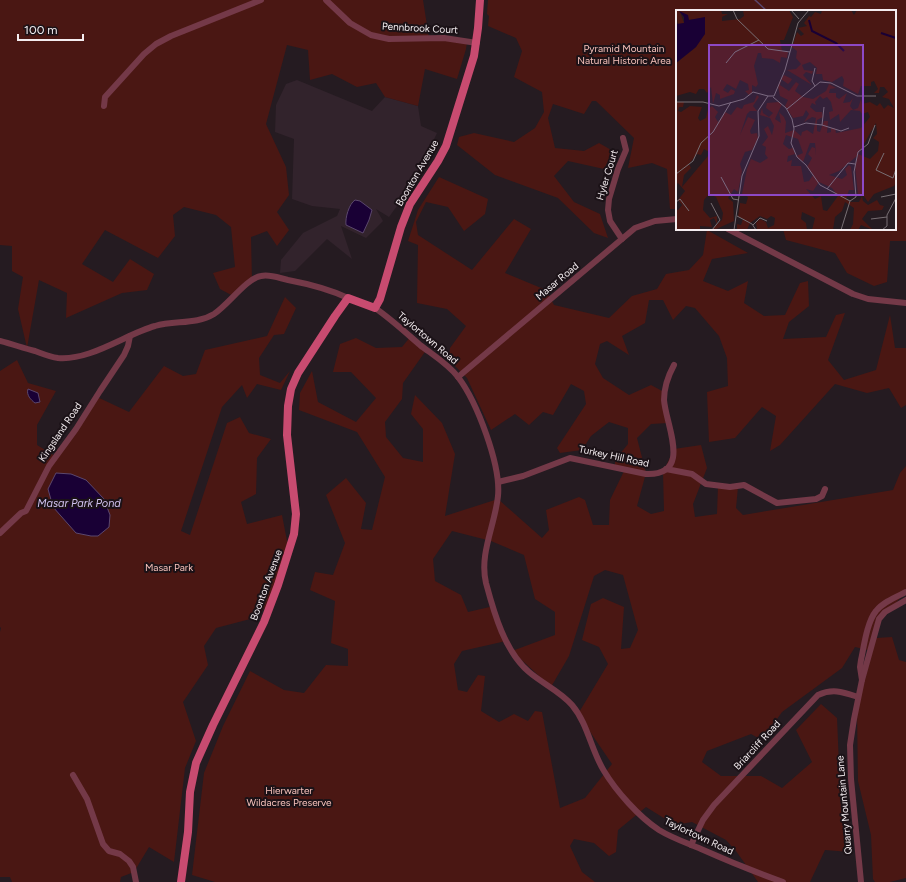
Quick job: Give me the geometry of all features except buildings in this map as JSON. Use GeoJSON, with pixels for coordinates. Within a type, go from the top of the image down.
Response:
{"type":"FeatureCollection","features":[{"type":"Feature","properties":{"kind":"main road","name":"Boonton Avenue"},"geometry":{"type":"LineString","coordinates":[[375,308],[380,300],[410,204],[446,146],[477,43],[480,0]]}},
{"type":"Feature","properties":{"kind":"main road","name":"Boonton Avenue"},"geometry":{"type":"LineString","coordinates":[[181,882],[187,838],[190,792],[196,763],[208,735],[264,622],[278,585],[294,534],[296,514],[287,435],[288,406],[291,389],[298,373],[348,298]]}},
{"type":"Feature","properties":{"kind":"main road"},"geometry":{"type":"LineString","coordinates":[[348,298],[375,308]]}},
{"type":"Feature","properties":{"kind":"street"},"geometry":{"type":"LineString","coordinates":[[104,106],[105,97],[144,54],[156,44],[171,36],[261,0]]}},
{"type":"Feature","properties":{"kind":"street","name":"Pennbrook Court"},"geometry":{"type":"LineString","coordinates":[[326,0],[350,23],[371,35],[389,39],[444,38],[477,43]]}},
{"type":"Feature","properties":{"kind":"street","name":"Hyler Court"},"geometry":{"type":"LineString","coordinates":[[622,138],[626,150],[618,169],[609,199],[608,210],[610,221],[622,239]]}},
{"type":"Feature","properties":{"kind":"street","name":"Masar Road"},"geometry":{"type":"LineString","coordinates":[[458,377],[635,228],[655,221],[676,219]]}},
{"type":"Feature","properties":{"kind":"street"},"geometry":{"type":"LineString","coordinates":[[730,230],[853,294],[868,299],[906,303]]}},
{"type":"Feature","properties":{"kind":"street"},"geometry":{"type":"LineString","coordinates":[[0,341],[63,358],[97,350],[156,325],[192,322],[208,317],[226,305],[254,279],[261,276],[270,276],[319,287],[348,298]]}},
{"type":"Feature","properties":{"kind":"street","name":"Taylortown Road"},"geometry":{"type":"LineString","coordinates":[[375,308],[448,366],[458,377],[466,389],[487,435],[491,446],[498,482],[498,500],[484,566],[486,583],[502,635],[509,648],[521,664],[536,678],[566,700],[574,708],[586,730],[604,771],[622,795],[654,826],[691,845],[739,866],[783,882]]}},
{"type":"Feature","properties":{"kind":"street","name":"Kingsland Road"},"geometry":{"type":"LineString","coordinates":[[0,533],[26,511],[49,466],[76,429],[124,355],[130,336]]}},
{"type":"Feature","properties":{"kind":"street"},"geometry":{"type":"LineString","coordinates":[[674,365],[667,379],[665,392],[666,409],[674,450],[671,462],[666,470],[692,474],[706,484],[730,487],[744,485],[777,503],[816,499],[822,496],[825,489]]}},
{"type":"Feature","properties":{"kind":"street","name":"Turkey Hill Road"},"geometry":{"type":"LineString","coordinates":[[498,482],[523,476],[570,458],[646,474],[659,474],[666,470]]}},
{"type":"Feature","properties":{"kind":"street","name":"Quarry Mountain Lane"},"geometry":{"type":"LineString","coordinates":[[861,882],[849,757],[851,734],[862,680],[860,667],[861,660],[874,624],[877,610],[906,592]]}},
{"type":"Feature","properties":{"kind":"street","name":"Quarry Mountain Lane"},"geometry":{"type":"LineString","coordinates":[[874,624],[885,612],[906,600]]}},
{"type":"Feature","properties":{"kind":"street","name":"Briarcliff Road"},"geometry":{"type":"LineString","coordinates":[[691,845],[703,820],[714,805],[818,695],[826,691],[834,691],[858,697]]}},
{"type":"Feature","properties":{"kind":"street"},"geometry":{"type":"LineString","coordinates":[[73,775],[87,799],[104,844],[109,851],[120,854],[129,862],[136,882]]}},
{"type":"Feature","properties":{"kind":"shaded area"},"geometry":{"type":"Polygon","coordinates":[[[297,80],[372,111],[385,97],[418,106],[421,126],[437,133],[419,170],[402,199],[389,217],[376,209],[383,221],[366,238],[341,226],[352,259],[327,239],[295,271],[280,273],[281,260],[303,233],[337,216],[340,209],[312,206],[292,199],[294,139],[275,132],[276,105],[286,84],[297,80]]]}},
{"type":"Feature","properties":{"kind":"green space"},"geometry":{"type":"Polygon","coordinates":[[[0,0],[423,0],[429,38],[467,42],[457,79],[425,69],[418,106],[385,97],[376,83],[357,87],[332,74],[310,80],[308,50],[287,45],[266,124],[286,167],[289,195],[277,212],[289,230],[277,246],[267,231],[251,237],[252,281],[235,297],[220,289],[213,273],[235,267],[231,227],[216,215],[184,207],[173,215],[175,236],[158,258],[105,230],[82,264],[113,282],[130,259],[154,274],[147,290],[122,293],[66,318],[67,293],[39,280],[27,348],[18,309],[23,277],[12,271],[12,246],[0,245],[0,0]]]}},
{"type":"Feature","properties":{"kind":"green space","name":"Pyramid Mountain Natural Historic Area"},"geometry":{"type":"Polygon","coordinates":[[[488,0],[906,0],[906,241],[890,241],[887,282],[874,286],[847,273],[835,253],[786,240],[783,230],[896,230],[896,10],[676,10],[676,209],[670,209],[667,169],[652,163],[628,168],[634,138],[596,101],[592,101],[584,114],[553,104],[548,118],[555,148],[584,151],[599,143],[613,151],[604,169],[568,161],[554,176],[574,202],[600,214],[608,238],[594,233],[558,198],[495,175],[457,145],[459,137],[474,133],[514,142],[535,128],[544,112],[542,92],[514,77],[522,51],[516,38],[488,26],[489,16],[487,14],[488,0]]]}},
{"type":"Feature","properties":{"kind":"green space","name":"Hierwarter Wildacres Preserve"},"geometry":{"type":"Polygon","coordinates":[[[439,177],[488,199],[485,214],[464,231],[448,207],[426,202],[416,222],[418,235],[472,270],[514,219],[531,229],[505,273],[546,290],[554,305],[609,318],[632,296],[657,289],[666,274],[689,270],[703,255],[707,230],[748,253],[712,259],[703,281],[728,291],[748,281],[744,303],[764,316],[785,315],[800,283],[808,281],[809,306],[789,322],[783,339],[826,337],[836,315],[845,313],[828,360],[844,380],[876,370],[890,315],[895,348],[906,348],[906,405],[901,408],[889,388],[867,393],[835,384],[780,445],[770,451],[776,416],[762,407],[735,438],[709,442],[707,392],[728,386],[727,358],[719,336],[695,308],[686,306],[673,320],[663,300],[649,300],[645,323],[622,336],[629,355],[607,341],[600,344],[595,364],[603,378],[629,395],[651,385],[664,392],[668,423],[651,424],[637,438],[646,473],[637,506],[651,514],[664,511],[663,472],[674,449],[701,445],[707,468],[693,504],[695,517],[717,514],[718,486],[738,487],[736,508],[743,515],[893,490],[900,473],[906,466],[906,592],[891,608],[877,617],[868,650],[855,647],[842,668],[782,712],[762,740],[751,734],[707,751],[702,762],[721,776],[761,776],[782,788],[812,762],[796,730],[821,704],[837,718],[839,765],[850,852],[825,850],[810,882],[758,882],[736,851],[726,840],[692,822],[675,825],[646,807],[618,830],[616,852],[609,856],[594,843],[574,839],[570,846],[582,872],[595,882],[215,882],[192,875],[204,773],[223,726],[250,671],[284,690],[304,693],[326,665],[348,666],[348,649],[331,643],[335,601],[310,590],[315,572],[333,575],[345,543],[326,495],[346,478],[366,503],[361,529],[372,530],[385,477],[357,432],[299,410],[300,393],[312,371],[318,402],[356,422],[376,398],[351,372],[333,372],[340,344],[356,338],[376,348],[402,347],[411,336],[427,349],[403,383],[402,399],[385,422],[386,437],[403,458],[423,462],[423,429],[411,414],[415,395],[442,423],[455,454],[445,516],[498,499],[542,538],[549,530],[546,510],[579,497],[585,500],[593,525],[609,525],[610,500],[625,469],[615,466],[615,460],[628,444],[628,428],[609,422],[591,436],[582,450],[560,453],[557,448],[586,404],[584,391],[571,384],[553,415],[543,412],[529,425],[515,414],[491,430],[467,378],[449,360],[450,348],[466,326],[447,309],[417,303],[418,245],[408,241],[418,210],[439,177]],[[452,531],[433,559],[435,581],[461,595],[468,612],[494,606],[506,641],[462,651],[454,664],[458,690],[467,692],[478,675],[485,676],[481,711],[499,722],[514,714],[528,721],[535,711],[542,712],[560,808],[585,798],[612,764],[578,714],[608,664],[599,647],[582,640],[591,604],[603,598],[624,607],[621,649],[630,648],[638,630],[623,575],[605,570],[594,576],[569,656],[551,687],[512,651],[555,635],[555,612],[535,599],[524,555],[491,541],[452,531]]]}},
{"type":"Feature","properties":{"kind":"green space","name":"Masar Park"},"geometry":{"type":"Polygon","coordinates":[[[285,297],[296,308],[284,334],[274,335],[259,358],[260,375],[280,383],[290,371],[281,390],[257,384],[247,398],[242,385],[222,407],[181,531],[190,535],[227,423],[240,417],[249,433],[271,439],[257,458],[256,494],[241,502],[247,524],[282,515],[288,546],[268,605],[254,618],[216,628],[204,646],[208,665],[183,702],[196,741],[185,768],[174,862],[149,847],[134,872],[121,877],[120,882],[12,882],[10,877],[0,877],[0,371],[17,360],[28,383],[56,391],[37,425],[37,445],[55,456],[95,396],[129,412],[164,366],[183,376],[196,374],[205,350],[267,336],[285,297]]]}},
{"type":"Feature","properties":{"kind":"green space"},"geometry":{"type":"Polygon","coordinates":[[[892,637],[899,660],[906,662],[906,878],[890,882],[875,882],[873,879],[871,835],[858,781],[857,709],[876,638],[892,637]]]}},
{"type":"Feature","properties":{"kind":"water"},"geometry":{"type":"Polygon","coordinates":[[[355,200],[360,201],[372,210],[363,233],[346,225],[348,211],[355,200]]]}},
{"type":"Feature","properties":{"kind":"water"},"geometry":{"type":"Polygon","coordinates":[[[28,389],[38,393],[40,402],[35,403],[30,399],[28,389]]]}},
{"type":"Feature","properties":{"kind":"water","name":"Masar Park Pond"},"geometry":{"type":"Polygon","coordinates":[[[56,473],[71,474],[86,480],[104,499],[110,515],[109,527],[98,536],[76,533],[53,507],[48,489],[56,473]]]}},
{"type":"Feature","properties":{"kind":"waterway"},"geometry":{"type":"LineString","coordinates":[[755,0],[766,10]]}}]}
